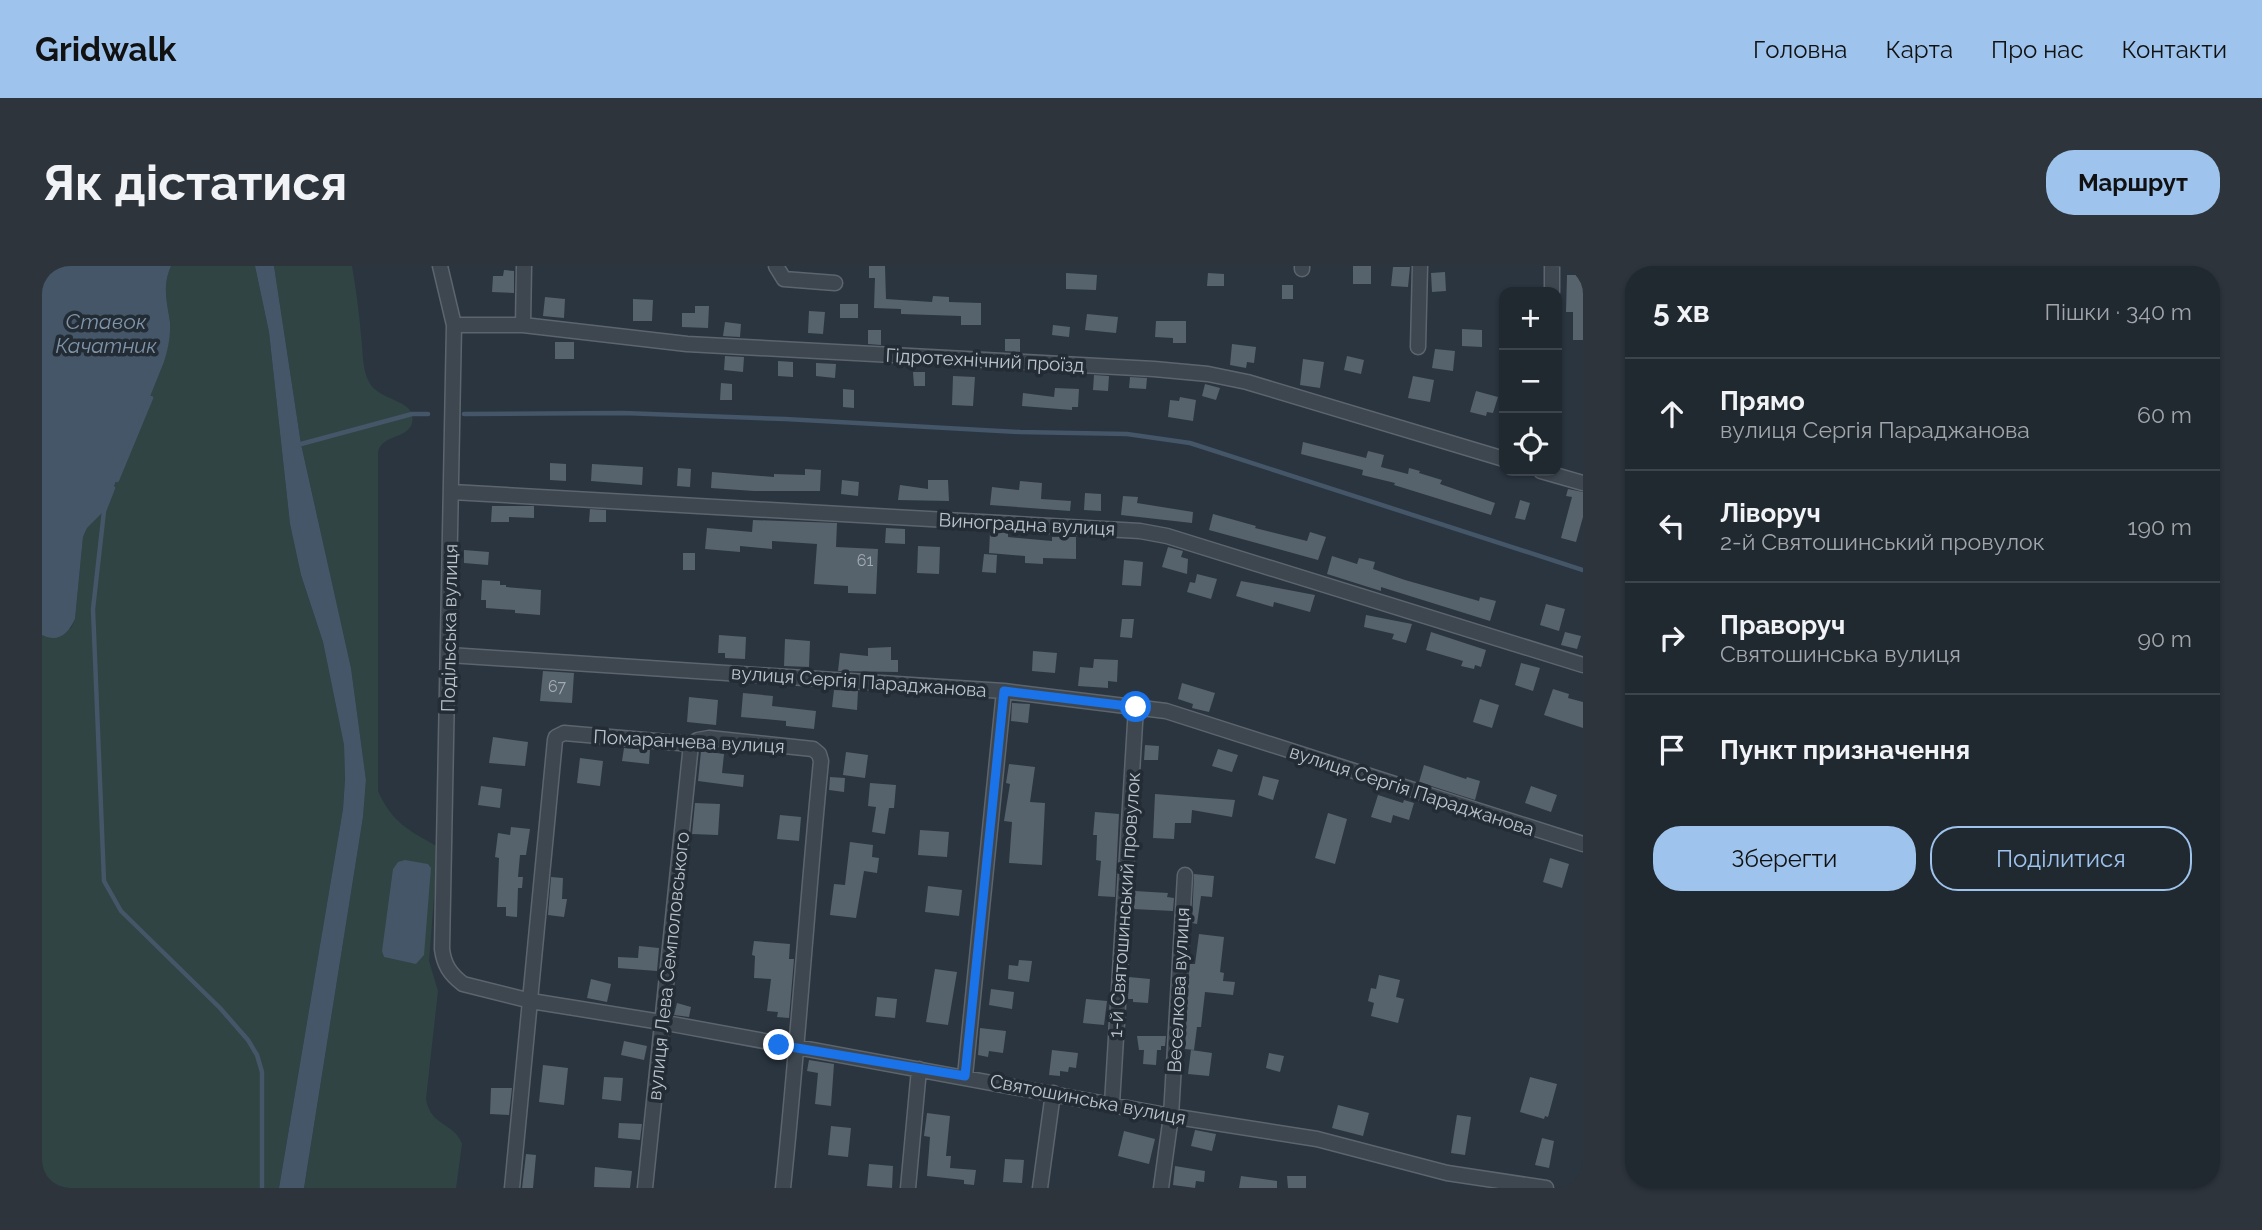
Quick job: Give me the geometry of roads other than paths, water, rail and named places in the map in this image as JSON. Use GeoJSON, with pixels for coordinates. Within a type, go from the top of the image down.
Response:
{"type":"FeatureCollection","features":[{"type":"Feature","properties":{"kind":"street","name":"Подільська вулиця"},"geometry":{"type":"LineString","coordinates":[[440,266],[454,325],[442,949],[448,969],[463,984]]}},
{"type":"Feature","properties":{"kind":"street"},"geometry":{"type":"LineString","coordinates":[[523,325],[524,266]]}},
{"type":"Feature","properties":{"kind":"street"},"geometry":{"type":"LineString","coordinates":[[776,266],[783,279],[835,283]]}},
{"type":"Feature","properties":{"kind":"street"},"geometry":{"type":"LineString","coordinates":[[1418,347],[1420,266]]}},
{"type":"Feature","properties":{"kind":"street"},"geometry":{"type":"LineString","coordinates":[[1552,266],[1552,287]]}},
{"type":"Feature","properties":{"kind":"street","name":"Гідротехнічний проїзд"},"geometry":{"type":"LineString","coordinates":[[454,325],[523,325],[687,344],[1208,374],[1279,391],[1499,458]]}},
{"type":"Feature","properties":{"kind":"street"},"geometry":{"type":"LineString","coordinates":[[1558,476],[1583,483]]}},
{"type":"Feature","properties":{"kind":"street","name":"Виноградна вулиця"},"geometry":{"type":"LineString","coordinates":[[452,492],[1140,531],[1167,536],[1583,665]]}},
{"type":"Feature","properties":{"kind":"street","name":"вулиця Сергія Параджанова"},"geometry":{"type":"LineString","coordinates":[[449,655],[1004,691],[1166,711],[1583,844]]}},
{"type":"Feature","properties":{"kind":"street"},"geometry":{"type":"LineString","coordinates":[[965,1076],[1004,691]]}},
{"type":"Feature","properties":{"kind":"street","name":"1-й Святошинський провулок"},"geometry":{"type":"LineString","coordinates":[[1112,1104],[1136,707]]}},
{"type":"Feature","properties":{"kind":"street","name":"Помаранчева вулиця"},"geometry":{"type":"LineString","coordinates":[[531,1001],[556,737],[564,733],[691,744],[709,738],[813,749],[819,754],[821,761],[798,1048],[783,1188]]}},
{"type":"Feature","properties":{"kind":"street","name":"вулиця Лева Семполовського"},"geometry":{"type":"LineString","coordinates":[[645,1188],[691,744]]}},
{"type":"Feature","properties":{"kind":"street","name":"Веселкова вулиця"},"geometry":{"type":"LineString","coordinates":[[1161,1188],[1171,1116],[1185,875]]}},
{"type":"Feature","properties":{"kind":"street","name":"Святошинська вулиця"},"geometry":{"type":"LineString","coordinates":[[463,984],[531,1001],[965,1076],[1171,1116],[1317,1139],[1447,1173],[1546,1188]]}},
{"type":"Feature","properties":{"kind":"street"},"geometry":{"type":"LineString","coordinates":[[512,1188],[531,1001]]}},
{"type":"Feature","properties":{"kind":"street"},"geometry":{"type":"LineString","coordinates":[[908,1188],[919,1069]]}},
{"type":"Feature","properties":{"kind":"street"},"geometry":{"type":"LineString","coordinates":[[1040,1188],[1053,1093]]}},
{"type":"Feature","properties":{"kind":"water","name":"Ставок Качатник"},"geometry":{"type":"Polygon","coordinates":[[[42,266],[171,266],[166,287],[170,332],[164,362],[104,511],[87,528],[83,537],[75,619],[66,633],[53,638],[42,635],[42,266]]]}},
{"type":"Feature","properties":{"kind":"water"},"geometry":{"type":"Polygon","coordinates":[[[255,266],[274,266],[301,444],[351,668],[366,780],[363,817],[304,1188],[279,1188],[343,809],[344,745],[323,642],[301,575],[290,524],[269,332],[255,266]]]}},
{"type":"Feature","properties":{"kind":"water"},"geometry":{"type":"Polygon","coordinates":[[[405,860],[428,864],[431,868],[424,955],[416,964],[384,957],[382,951],[393,869],[398,862],[405,860]]]}},
{"type":"Feature","properties":{"kind":"waterway"},"geometry":{"type":"LineString","coordinates":[[117,480],[151,398]]}},
{"type":"Feature","properties":{"kind":"waterway"},"geometry":{"type":"LineString","coordinates":[[464,414],[623,413],[1020,432],[1127,434],[1190,443],[1583,570]]}},
{"type":"Feature","properties":{"kind":"waterway"},"geometry":{"type":"LineString","coordinates":[[301,444],[412,414],[428,414]]}},
{"type":"Feature","properties":{"kind":"waterway"},"geometry":{"type":"LineString","coordinates":[[113,488],[104,511],[93,609],[104,881],[121,911],[220,1008],[248,1040],[257,1055],[262,1072],[262,1188]]}}]}
